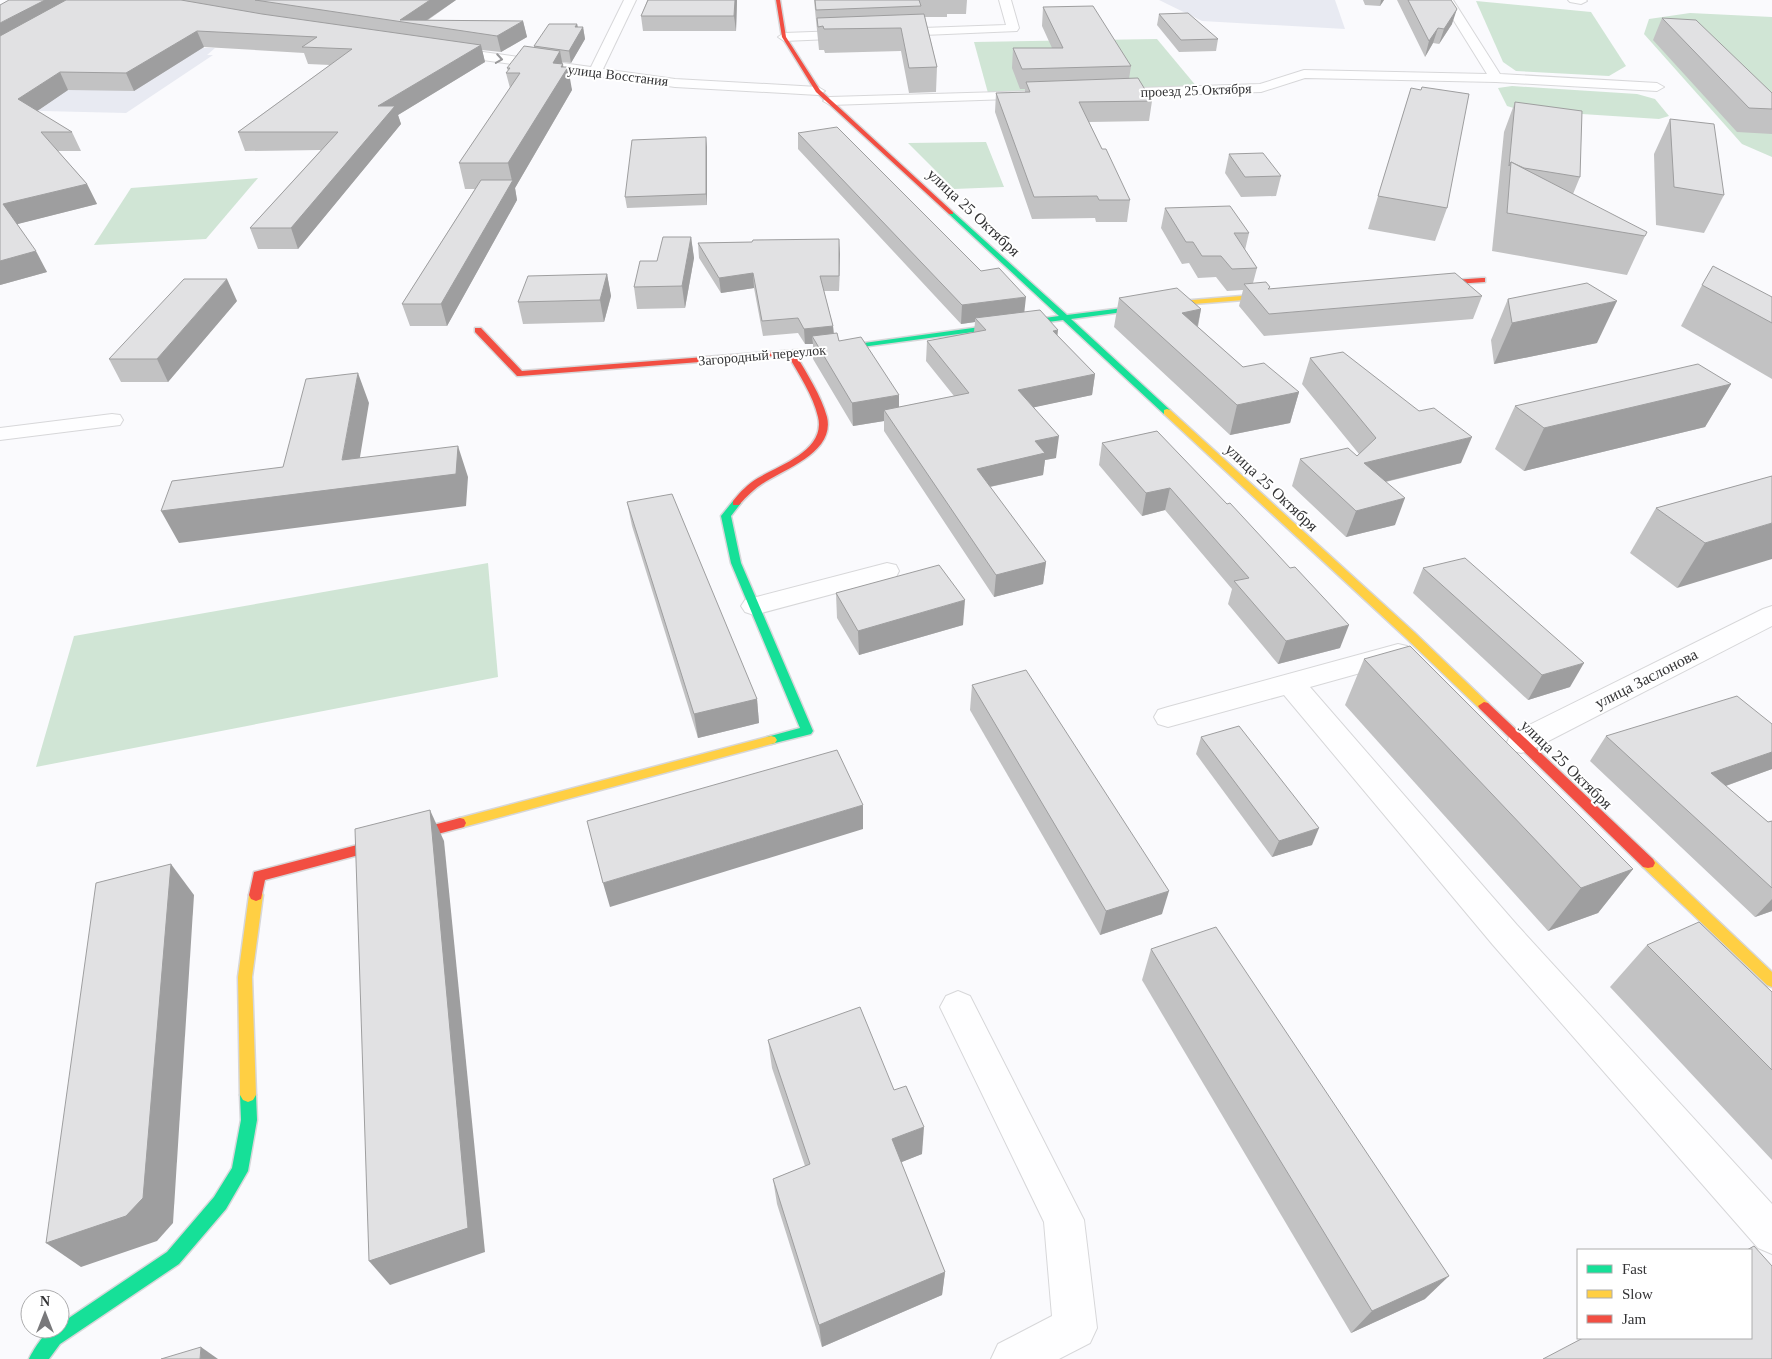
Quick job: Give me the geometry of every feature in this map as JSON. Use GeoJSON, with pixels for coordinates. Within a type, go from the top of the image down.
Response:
{"type":"FeatureCollection","features":[{"type":"Feature","properties":{"kind":"street"},"geometry":{"type":"LineString","coordinates":[[595,73],[630,0]]}},
{"type":"Feature","properties":{"kind":"street","name":"улица 25 Октября"},"geometry":{"type":"LineString","coordinates":[[778,0],[784,37],[818,91],[1421,646],[1772,981]]}},
{"type":"Feature","properties":{"kind":"street"},"geometry":{"type":"LineString","coordinates":[[784,37],[1013,28],[1005,0]]}},
{"type":"Feature","properties":{"kind":"street"},"geometry":{"type":"LineString","coordinates":[[1447,0],[1496,78]]}},
{"type":"Feature","properties":{"kind":"street"},"geometry":{"type":"LineString","coordinates":[[1574,0],[1581,1]]}},
{"type":"Feature","properties":{"kind":"street","name":"улица Восстания"},"geometry":{"type":"LineString","coordinates":[[433,49],[675,83],[818,91]]}},
{"type":"Feature","properties":{"kind":"street","name":"проезд 25 Октября"},"geometry":{"type":"LineString","coordinates":[[1100,93],[1261,88],[1304,74],[1496,78],[1657,87]]}},
{"type":"Feature","properties":{"kind":"street"},"geometry":{"type":"LineString","coordinates":[[830,101],[1052,94]]}},
{"type":"Feature","properties":{"kind":"street"},"geometry":{"type":"LineString","coordinates":[[1415,284],[1482,280]]}},
{"type":"Feature","properties":{"kind":"street","name":"Загородный переулок"},"geometry":{"type":"LineString","coordinates":[[478,330],[520,374],[791,353],[1065,319],[1172,303],[1294,293]]}},
{"type":"Feature","properties":{"kind":"street"},"geometry":{"type":"LineString","coordinates":[[38,1359],[54,1338],[173,1258],[220,1203],[240,1171],[248,1120],[245,977],[259,876],[807,731],[736,563],[726,516],[741,496],[758,482],[810,450],[822,439],[824,426],[814,397],[791,353]]}},
{"type":"Feature","properties":{"kind":"street"},"geometry":{"type":"LineString","coordinates":[[0,434],[112,420]]}},
{"type":"Feature","properties":{"kind":"street"},"geometry":{"type":"LineString","coordinates":[[754,606],[887,571]]}},
{"type":"Feature","properties":{"kind":"street","name":"улица Заслонова"},"geometry":{"type":"LineString","coordinates":[[1520,742],[1772,615]]}},
{"type":"Feature","properties":{"kind":"street"},"geometry":{"type":"LineString","coordinates":[[1168,717],[1421,646]]}},
{"type":"Feature","properties":{"kind":"street"},"geometry":{"type":"LineString","coordinates":[[1290,683],[1505,935],[1772,1234]]}},
{"type":"Feature","properties":{"kind":"street"},"geometry":{"type":"LineString","coordinates":[[958,1007],[1064,1220],[1076,1328],[1013,1359]]}},
{"type":"Feature","properties":{"kind":"shaded area"},"geometry":{"type":"Polygon","coordinates":[[[1159,0],[1335,0],[1345,29],[1202,21],[1159,0]]]}},
{"type":"Feature","properties":{"kind":"shaded area"},"geometry":{"type":"Polygon","coordinates":[[[194,48],[215,48],[207,55],[213,55],[126,113],[0,110],[194,48]]]}},
{"type":"Feature","properties":{"kind":"green space"},"geometry":{"type":"Polygon","coordinates":[[[1476,1],[1591,12],[1626,66],[1609,76],[1516,71],[1503,62],[1476,1]]]}},
{"type":"Feature","properties":{"kind":"green space"},"geometry":{"type":"Polygon","coordinates":[[[1690,13],[1772,17],[1772,157],[1742,144],[1644,34],[1649,19],[1690,13]]]}},
{"type":"Feature","properties":{"kind":"green space"},"geometry":{"type":"Polygon","coordinates":[[[1157,39],[1197,87],[988,93],[974,42],[1157,39]]]}},
{"type":"Feature","properties":{"kind":"green space"},"geometry":{"type":"Polygon","coordinates":[[[1512,86],[1637,94],[1655,99],[1669,116],[1659,119],[1520,110],[1507,106],[1498,88],[1512,86]]]}},
{"type":"Feature","properties":{"kind":"green space"},"geometry":{"type":"Polygon","coordinates":[[[986,142],[1004,187],[954,189],[908,143],[986,142]]]}},
{"type":"Feature","properties":{"kind":"green space"},"geometry":{"type":"Polygon","coordinates":[[[258,178],[206,239],[94,245],[131,188],[258,178]]]}},
{"type":"Feature","properties":{"kind":"green space"},"geometry":{"type":"Polygon","coordinates":[[[488,563],[498,677],[36,767],[74,636],[488,563]]]}},
{"type":"Feature","properties":{"kind":"building"},"geometry":{"type":"Polygon","coordinates":[[[9,0],[45,0],[0,23],[0,5],[9,0]]]}},
{"type":"Feature","properties":{"kind":"building"},"geometry":{"type":"Polygon","coordinates":[[[66,0],[181,0],[262,14],[481,45],[378,106],[395,106],[291,228],[250,228],[338,132],[238,132],[352,49],[302,47],[317,37],[197,31],[126,73],[60,72],[18,99],[72,132],[41,132],[87,184],[3,204],[36,251],[0,261],[0,36],[66,0]]]}},
{"type":"Feature","properties":{"kind":"building"},"geometry":{"type":"Polygon","coordinates":[[[255,0],[430,0],[400,20],[523,21],[497,36],[255,0]]]}},
{"type":"Feature","properties":{"kind":"building"},"geometry":{"type":"Polygon","coordinates":[[[648,0],[735,0],[734,16],[641,16],[648,0]]]}},
{"type":"Feature","properties":{"kind":"building"},"geometry":{"type":"Polygon","coordinates":[[[815,0],[919,0],[921,6],[816,10],[815,0]]]}},
{"type":"Feature","properties":{"kind":"building"},"geometry":{"type":"Polygon","coordinates":[[[1408,0],[1451,0],[1457,9],[1444,29],[1438,28],[1429,41],[1408,0]]]}},
{"type":"Feature","properties":{"kind":"building"},"geometry":{"type":"Polygon","coordinates":[[[1093,6],[1131,66],[1022,69],[1013,48],[1063,48],[1043,7],[1093,6]]]}},
{"type":"Feature","properties":{"kind":"building"},"geometry":{"type":"Polygon","coordinates":[[[1188,13],[1218,39],[1181,40],[1159,14],[1188,13]]]}},
{"type":"Feature","properties":{"kind":"building"},"geometry":{"type":"Polygon","coordinates":[[[924,14],[937,67],[909,68],[901,28],[824,29],[823,26],[818,27],[817,18],[924,14]]]}},
{"type":"Feature","properties":{"kind":"building"},"geometry":{"type":"Polygon","coordinates":[[[1662,18],[1696,20],[1772,93],[1772,109],[1749,108],[1662,18]]]}},
{"type":"Feature","properties":{"kind":"building"},"geometry":{"type":"Polygon","coordinates":[[[549,24],[577,24],[575,27],[583,27],[569,51],[534,46],[549,24]]]}},
{"type":"Feature","properties":{"kind":"building"},"geometry":{"type":"Polygon","coordinates":[[[524,46],[560,51],[553,63],[563,64],[561,67],[568,67],[508,163],[459,163],[520,73],[506,73],[510,68],[507,68],[524,46]]]}},
{"type":"Feature","properties":{"kind":"building"},"geometry":{"type":"Polygon","coordinates":[[[1138,78],[1152,101],[1079,102],[1102,149],[1106,149],[1130,200],[1099,200],[1097,196],[1034,197],[996,93],[1030,92],[1026,82],[1138,78]]]}},
{"type":"Feature","properties":{"kind":"building"},"geometry":{"type":"Polygon","coordinates":[[[1422,87],[1469,94],[1447,208],[1378,196],[1411,88],[1421,90],[1422,87]]]}},
{"type":"Feature","properties":{"kind":"building"},"geometry":{"type":"Polygon","coordinates":[[[1515,102],[1582,111],[1580,177],[1524,168],[1511,162],[1509,166],[1515,102]]]}},
{"type":"Feature","properties":{"kind":"building"},"geometry":{"type":"Polygon","coordinates":[[[1670,119],[1714,124],[1724,195],[1674,187],[1670,119]]]}},
{"type":"Feature","properties":{"kind":"building"},"geometry":{"type":"Polygon","coordinates":[[[837,127],[981,271],[999,268],[1026,297],[962,305],[798,133],[837,127]]]}},
{"type":"Feature","properties":{"kind":"building"},"geometry":{"type":"Polygon","coordinates":[[[706,137],[706,194],[625,197],[632,140],[706,137]]]}},
{"type":"Feature","properties":{"kind":"building"},"geometry":{"type":"Polygon","coordinates":[[[1263,153],[1281,176],[1245,177],[1229,154],[1263,153]]]}},
{"type":"Feature","properties":{"kind":"building"},"geometry":{"type":"Polygon","coordinates":[[[1511,162],[1647,232],[1645,236],[1507,213],[1511,162]]]}},
{"type":"Feature","properties":{"kind":"building"},"geometry":{"type":"Polygon","coordinates":[[[481,180],[513,180],[441,304],[402,304],[481,180]]]}},
{"type":"Feature","properties":{"kind":"building"},"geometry":{"type":"Polygon","coordinates":[[[1230,206],[1249,233],[1234,233],[1257,268],[1232,269],[1221,256],[1202,256],[1193,242],[1186,242],[1165,208],[1230,206]]]}},
{"type":"Feature","properties":{"kind":"building"},"geometry":{"type":"Polygon","coordinates":[[[663,237],[691,237],[682,286],[634,287],[640,261],[657,261],[663,237]]]}},
{"type":"Feature","properties":{"kind":"building"},"geometry":{"type":"Polygon","coordinates":[[[839,239],[839,276],[820,276],[833,326],[804,329],[798,318],[762,321],[753,273],[719,278],[698,243],[752,242],[753,240],[839,239]]]}},
{"type":"Feature","properties":{"kind":"building"},"geometry":{"type":"Polygon","coordinates":[[[1713,266],[1772,297],[1772,323],[1702,285],[1713,266]]]}},
{"type":"Feature","properties":{"kind":"building"},"geometry":{"type":"Polygon","coordinates":[[[1455,273],[1482,296],[1269,314],[1244,284],[1266,282],[1270,287],[1268,289],[1455,273]]]}},
{"type":"Feature","properties":{"kind":"building"},"geometry":{"type":"Polygon","coordinates":[[[607,274],[600,300],[518,302],[528,276],[607,274]]]}},
{"type":"Feature","properties":{"kind":"building"},"geometry":{"type":"Polygon","coordinates":[[[184,279],[227,279],[157,359],[109,359],[184,279]]]}},
{"type":"Feature","properties":{"kind":"building"},"geometry":{"type":"Polygon","coordinates":[[[1587,283],[1617,301],[1512,323],[1508,299],[1587,283]]]}},
{"type":"Feature","properties":{"kind":"building"},"geometry":{"type":"Polygon","coordinates":[[[1177,288],[1201,309],[1182,313],[1243,367],[1264,363],[1299,392],[1237,405],[1119,298],[1177,288]]]}},
{"type":"Feature","properties":{"kind":"building"},"geometry":{"type":"Polygon","coordinates":[[[1040,310],[1058,330],[1053,331],[1095,374],[1018,390],[1059,436],[1035,441],[1045,453],[977,469],[1046,562],[996,575],[884,410],[969,393],[927,341],[986,330],[975,318],[1040,310]]]}},
{"type":"Feature","properties":{"kind":"building"},"geometry":{"type":"Polygon","coordinates":[[[837,333],[839,341],[861,337],[899,395],[852,403],[812,336],[837,333]]]}},
{"type":"Feature","properties":{"kind":"building"},"geometry":{"type":"Polygon","coordinates":[[[1343,352],[1419,411],[1434,408],[1472,437],[1364,463],[1405,498],[1356,511],[1300,459],[1348,448],[1357,456],[1376,438],[1310,358],[1343,352]]]}},
{"type":"Feature","properties":{"kind":"building"},"geometry":{"type":"Polygon","coordinates":[[[1698,364],[1731,384],[1544,428],[1515,406],[1698,364]]]}},
{"type":"Feature","properties":{"kind":"building"},"geometry":{"type":"Polygon","coordinates":[[[358,373],[342,460],[458,446],[456,474],[161,511],[172,481],[283,467],[306,379],[358,373]]]}},
{"type":"Feature","properties":{"kind":"building"},"geometry":{"type":"Polygon","coordinates":[[[1157,431],[1227,504],[1230,503],[1290,568],[1295,567],[1349,625],[1286,641],[1234,581],[1249,578],[1170,488],[1146,493],[1102,443],[1157,431]]]}},
{"type":"Feature","properties":{"kind":"building"},"geometry":{"type":"Polygon","coordinates":[[[1772,476],[1772,523],[1705,543],[1656,508],[1772,476]]]}},
{"type":"Feature","properties":{"kind":"building"},"geometry":{"type":"Polygon","coordinates":[[[672,494],[757,699],[694,714],[627,502],[672,494]]]}},
{"type":"Feature","properties":{"kind":"building"},"geometry":{"type":"Polygon","coordinates":[[[1465,558],[1584,663],[1542,675],[1423,568],[1465,558]]]}},
{"type":"Feature","properties":{"kind":"building"},"geometry":{"type":"Polygon","coordinates":[[[939,565],[965,600],[858,631],[836,593],[939,565]]]}},
{"type":"Feature","properties":{"kind":"building"},"geometry":{"type":"Polygon","coordinates":[[[1410,646],[1633,869],[1581,888],[1364,659],[1410,646]]]}},
{"type":"Feature","properties":{"kind":"building"},"geometry":{"type":"Polygon","coordinates":[[[1026,670],[1169,891],[1106,911],[972,685],[1026,670]]]}},
{"type":"Feature","properties":{"kind":"building"},"geometry":{"type":"Polygon","coordinates":[[[1737,696],[1772,724],[1772,752],[1711,773],[1768,822],[1772,821],[1772,888],[1606,736],[1737,696]]]}},
{"type":"Feature","properties":{"kind":"building"},"geometry":{"type":"Polygon","coordinates":[[[1239,726],[1319,828],[1279,841],[1201,737],[1239,726]]]}},
{"type":"Feature","properties":{"kind":"building"},"geometry":{"type":"Polygon","coordinates":[[[837,750],[863,805],[603,883],[587,821],[837,750]]]}},
{"type":"Feature","properties":{"kind":"building"},"geometry":{"type":"Polygon","coordinates":[[[430,810],[468,1228],[369,1261],[355,829],[430,810]]]}},
{"type":"Feature","properties":{"kind":"building"},"geometry":{"type":"Polygon","coordinates":[[[171,864],[143,1198],[126,1216],[46,1243],[96,883],[171,864]]]}},
{"type":"Feature","properties":{"kind":"building"},"geometry":{"type":"Polygon","coordinates":[[[1699,922],[1772,992],[1772,1070],[1647,945],[1699,922]]]}},
{"type":"Feature","properties":{"kind":"building"},"geometry":{"type":"Polygon","coordinates":[[[1216,927],[1449,1276],[1372,1311],[1151,949],[1216,927]]]}},
{"type":"Feature","properties":{"kind":"building"},"geometry":{"type":"Polygon","coordinates":[[[860,1007],[894,1090],[906,1086],[924,1127],[892,1139],[945,1272],[819,1325],[773,1179],[810,1164],[768,1040],[860,1007]]]}},
{"type":"Feature","properties":{"kind":"building"},"geometry":{"type":"Polygon","coordinates":[[[1754,1246],[1772,1266],[1772,1359],[1543,1359],[1581,1339],[1752,1339],[1752,1249],[1749,1249],[1754,1246]]]}},
{"type":"Feature","properties":{"kind":"building"},"geometry":{"type":"Polygon","coordinates":[[[201,1347],[200,1359],[161,1359],[201,1347]]]}},
{"type":"Feature","properties":{"kind":"traffic: fast"},"geometry":{"type":"LineString","coordinates":[[951,213],[1167,412]]}},
{"type":"Feature","properties":{"kind":"traffic: fast"},"geometry":{"type":"LineString","coordinates":[[835,349],[1168,304]]}},
{"type":"Feature","properties":{"kind":"traffic: fast"},"geometry":{"type":"LineString","coordinates":[[736,503],[726,516],[736,563],[807,731],[771,740]]}},
{"type":"Feature","properties":{"kind":"traffic: fast"},"geometry":{"type":"LineString","coordinates":[[38,1359],[54,1338],[173,1258],[220,1203],[240,1171],[249,1120],[248,1095]]}},
{"type":"Feature","properties":{"kind":"traffic: slow"},"geometry":{"type":"LineString","coordinates":[[1168,304],[1278,295]]}},
{"type":"Feature","properties":{"kind":"traffic: slow"},"geometry":{"type":"LineString","coordinates":[[1167,412],[1410,635],[1484,706]]}},
{"type":"Feature","properties":{"kind":"traffic: slow"},"geometry":{"type":"LineString","coordinates":[[460,823],[771,740]]}},
{"type":"Feature","properties":{"kind":"traffic: slow"},"geometry":{"type":"LineString","coordinates":[[1648,863],[1772,981]]}},
{"type":"Feature","properties":{"kind":"traffic: slow"},"geometry":{"type":"LineString","coordinates":[[248,1095],[245,977],[256,895]]}},
{"type":"Feature","properties":{"kind":"traffic: jam"},"geometry":{"type":"LineString","coordinates":[[778,0],[784,37],[818,91],[951,213]]}},
{"type":"Feature","properties":{"kind":"traffic: jam"},"geometry":{"type":"LineString","coordinates":[[1426,284],[1482,280]]}},
{"type":"Feature","properties":{"kind":"traffic: jam"},"geometry":{"type":"LineString","coordinates":[[478,330],[520,374],[835,349]]}},
{"type":"Feature","properties":{"kind":"traffic: jam"},"geometry":{"type":"LineString","coordinates":[[736,503],[757,483],[794,462],[813,448],[820,439],[823,430],[823,419],[809,385],[791,353]]}},
{"type":"Feature","properties":{"kind":"traffic: jam"},"geometry":{"type":"LineString","coordinates":[[1484,706],[1648,863]]}},
{"type":"Feature","properties":{"kind":"traffic: jam"},"geometry":{"type":"LineString","coordinates":[[256,895],[259,876],[460,823]]}}]}
